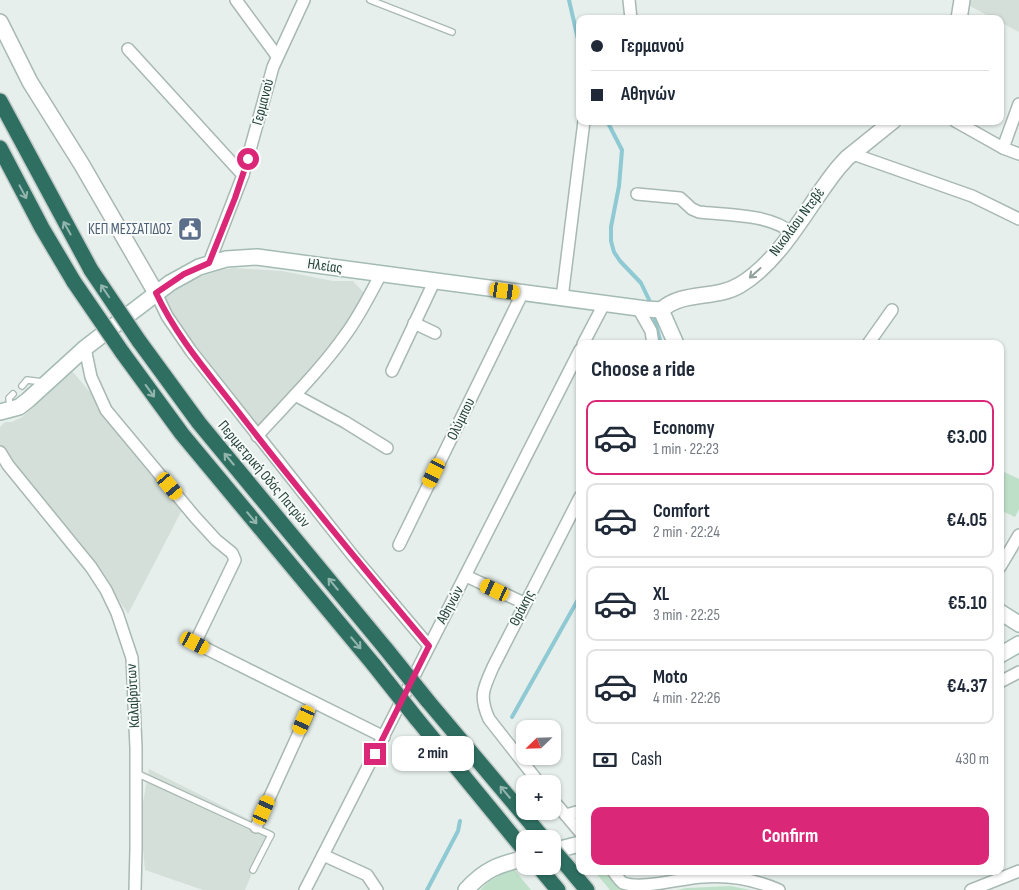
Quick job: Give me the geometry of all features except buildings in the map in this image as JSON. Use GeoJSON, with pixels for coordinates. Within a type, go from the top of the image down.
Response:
{"type":"FeatureCollection","features":[{"type":"Feature","properties":{"kind":"highway","name":"Περιμετρική Οδός Πατρών"},"geometry":{"type":"LineString","coordinates":[[0,101],[91,270],[198,423],[537,830]]}},
{"type":"Feature","properties":{"kind":"highway"},"geometry":{"type":"LineString","coordinates":[[0,148],[42,228],[74,282],[182,434],[516,840]]}},
{"type":"Feature","properties":{"kind":"highway"},"geometry":{"type":"LineString","coordinates":[[561,860],[587,890]]}},
{"type":"Feature","properties":{"kind":"highway"},"geometry":{"type":"LineString","coordinates":[[545,875],[558,890]]}},
{"type":"Feature","properties":{"kind":"main road"},"geometry":{"type":"LineString","coordinates":[[960,15],[962,0]]}},
{"type":"Feature","properties":{"kind":"main road"},"geometry":{"type":"LineString","coordinates":[[0,22],[30,82],[82,165],[156,293]]}},
{"type":"Feature","properties":{"kind":"main road","name":"Νικολάου Ντεβέ"},"geometry":{"type":"LineString","coordinates":[[651,310],[673,301],[722,293],[739,286],[765,264],[792,233],[826,183],[852,154],[888,125]]}},
{"type":"Feature","properties":{"kind":"main road","name":"Ηλείας"},"geometry":{"type":"LineString","coordinates":[[5,411],[24,403],[85,348],[156,293],[184,274],[209,263],[226,259],[257,257],[651,310]]}},
{"type":"Feature","properties":{"kind":"main road"},"geometry":{"type":"LineString","coordinates":[[651,310],[673,340]]}},
{"type":"Feature","properties":{"kind":"main road"},"geometry":{"type":"LineString","coordinates":[[1004,615],[1019,624]]}},
{"type":"Feature","properties":{"kind":"main road"},"geometry":{"type":"LineString","coordinates":[[1004,653],[1019,644]]}},
{"type":"Feature","properties":{"kind":"main road"},"geometry":{"type":"LineString","coordinates":[[561,848],[576,845]]}},
{"type":"Feature","properties":{"kind":"main road"},"geometry":{"type":"LineString","coordinates":[[466,890],[479,876],[494,868],[516,861]]}},
{"type":"Feature","properties":{"kind":"street"},"geometry":{"type":"LineString","coordinates":[[236,0],[277,56]]}},
{"type":"Feature","properties":{"kind":"street","name":"Γερμανού"},"geometry":{"type":"LineString","coordinates":[[209,263],[243,176],[268,78],[304,0]]}},
{"type":"Feature","properties":{"kind":"street"},"geometry":{"type":"LineString","coordinates":[[629,0],[631,15]]}},
{"type":"Feature","properties":{"kind":"street"},"geometry":{"type":"LineString","coordinates":[[128,49],[243,176]]}},
{"type":"Feature","properties":{"kind":"street"},"geometry":{"type":"LineString","coordinates":[[1003,148],[1019,104]]}},
{"type":"Feature","properties":{"kind":"street"},"geometry":{"type":"LineString","coordinates":[[562,298],[584,125]]}},
{"type":"Feature","properties":{"kind":"street"},"geometry":{"type":"LineString","coordinates":[[962,125],[1003,148],[1019,154]]}},
{"type":"Feature","properties":{"kind":"street"},"geometry":{"type":"LineString","coordinates":[[852,154],[972,196],[1019,220]]}},
{"type":"Feature","properties":{"kind":"street"},"geometry":{"type":"LineString","coordinates":[[637,194],[680,198],[692,210],[699,212],[769,220],[792,233]]}},
{"type":"Feature","properties":{"kind":"street"},"geometry":{"type":"LineString","coordinates":[[257,436],[345,336],[381,274]]}},
{"type":"Feature","properties":{"kind":"street"},"geometry":{"type":"LineString","coordinates":[[392,371],[434,282]]}},
{"type":"Feature","properties":{"kind":"street"},"geometry":{"type":"LineString","coordinates":[[156,293],[176,331],[257,436],[354,557],[429,646]]}},
{"type":"Feature","properties":{"kind":"street","name":"Ολύμπου"},"geometry":{"type":"LineString","coordinates":[[399,545],[522,294]]}},
{"type":"Feature","properties":{"kind":"street"},"geometry":{"type":"LineString","coordinates":[[585,340],[604,304]]}},
{"type":"Feature","properties":{"kind":"street"},"geometry":{"type":"LineString","coordinates":[[651,310],[652,340]]}},
{"type":"Feature","properties":{"kind":"street"},"geometry":{"type":"LineString","coordinates":[[871,340],[892,310]]}},
{"type":"Feature","properties":{"kind":"street"},"geometry":{"type":"LineString","coordinates":[[414,323],[435,333]]}},
{"type":"Feature","properties":{"kind":"street"},"geometry":{"type":"LineString","coordinates":[[85,348],[93,382],[106,410],[195,517],[216,540],[232,552],[235,560],[195,643],[384,737]]}},
{"type":"Feature","properties":{"kind":"street","name":"Αθηνών"},"geometry":{"type":"LineString","coordinates":[[305,890],[576,358]]}},
{"type":"Feature","properties":{"kind":"street"},"geometry":{"type":"LineString","coordinates":[[295,395],[345,422],[387,448]]}},
{"type":"Feature","properties":{"kind":"street","name":"Καλαβρύτων"},"geometry":{"type":"LineString","coordinates":[[0,452],[8,465],[91,567],[106,590],[118,613],[132,658],[136,773],[135,890]]}},
{"type":"Feature","properties":{"kind":"street","name":"Θράκης"},"geometry":{"type":"LineString","coordinates":[[533,775],[492,723],[484,708],[482,696],[524,603],[576,505]]}},
{"type":"Feature","properties":{"kind":"street"},"geometry":{"type":"LineString","coordinates":[[1004,558],[1019,535]]}},
{"type":"Feature","properties":{"kind":"street"},"geometry":{"type":"LineString","coordinates":[[466,576],[524,603]]}},
{"type":"Feature","properties":{"kind":"street"},"geometry":{"type":"LineString","coordinates":[[1004,680],[1019,672]]}},
{"type":"Feature","properties":{"kind":"street"},"geometry":{"type":"LineString","coordinates":[[256,827],[313,702]]}},
{"type":"Feature","properties":{"kind":"street"},"geometry":{"type":"LineString","coordinates":[[561,809],[576,827]]}},
{"type":"Feature","properties":{"kind":"street"},"geometry":{"type":"LineString","coordinates":[[566,815],[576,812]]}},
{"type":"Feature","properties":{"kind":"street"},"geometry":{"type":"LineString","coordinates":[[323,855],[367,875],[377,890]]}},
{"type":"Feature","properties":{"kind":"street"},"geometry":{"type":"LineString","coordinates":[[971,890],[1019,871]]}},
{"type":"Feature","properties":{"kind":"street"},"geometry":{"type":"LineString","coordinates":[[616,875],[623,883],[638,886],[653,887],[673,881],[704,877],[750,880],[780,890]]}},
{"type":"Feature","properties":{"kind":"lane"},"geometry":{"type":"LineString","coordinates":[[370,0],[452,32]]}},
{"type":"Feature","properties":{"kind":"lane"},"geometry":{"type":"LineString","coordinates":[[22,386],[27,380],[48,382]]}},
{"type":"Feature","properties":{"kind":"lane"},"geometry":{"type":"LineString","coordinates":[[5,411],[13,394]]}},
{"type":"Feature","properties":{"kind":"lane"},"geometry":{"type":"LineString","coordinates":[[136,773],[271,835],[254,870]]}},
{"type":"Feature","properties":{"kind":"shaded area"},"geometry":{"type":"Polygon","coordinates":[[[971,0],[1019,0],[1019,32],[1004,24],[1004,15],[987,15],[970,6],[971,0]]]}},
{"type":"Feature","properties":{"kind":"shaded area"},"geometry":{"type":"Polygon","coordinates":[[[234,268],[282,271],[333,281],[353,281],[365,294],[348,325],[330,349],[258,429],[180,332],[160,299],[190,280],[234,268]]]}},
{"type":"Feature","properties":{"kind":"shaded area"},"geometry":{"type":"Polygon","coordinates":[[[72,371],[182,510],[128,614],[100,571],[0,449],[0,427],[5,422],[12,422],[22,417],[72,371]]]}},
{"type":"Feature","properties":{"kind":"shaded area"},"geometry":{"type":"Polygon","coordinates":[[[149,769],[270,830],[245,890],[203,890],[145,870],[140,819],[149,769]]]}},
{"type":"Feature","properties":{"kind":"green space"},"geometry":{"type":"Polygon","coordinates":[[[1004,472],[1019,479],[1019,509],[1015,517],[1004,512],[1004,472]]]}},
{"type":"Feature","properties":{"kind":"green space"},"geometry":{"type":"Polygon","coordinates":[[[513,868],[516,875],[519,875],[531,890],[480,890],[489,881],[513,868]]]}},
{"type":"Feature","properties":{"kind":"green space"},"geometry":{"type":"Polygon","coordinates":[[[597,875],[608,875],[623,890],[610,890],[597,875]]]}},
{"type":"Feature","properties":{"kind":"green space"},"geometry":{"type":"Polygon","coordinates":[[[730,886],[751,890],[676,890],[687,888],[730,886]]]}},
{"type":"Feature","properties":{"kind":"waterway"},"geometry":{"type":"LineString","coordinates":[[569,0],[576,31]]}},
{"type":"Feature","properties":{"kind":"waterway"},"geometry":{"type":"LineString","coordinates":[[609,125],[622,150],[619,186],[611,227],[611,241],[614,252],[641,283],[652,306]]}},
{"type":"Feature","properties":{"kind":"waterway"},"geometry":{"type":"LineString","coordinates":[[653,313],[660,340]]}},
{"type":"Feature","properties":{"kind":"waterway"},"geometry":{"type":"LineString","coordinates":[[512,717],[576,603]]}},
{"type":"Feature","properties":{"kind":"waterway"},"geometry":{"type":"LineString","coordinates":[[427,890],[458,831],[460,821]]}},
{"type":"Feature","properties":{"kind":"place","name":"ΚΕΠ ΜΕΣΣΑΤΙΔΟΣ"},"geometry":{"type":"Point","coordinates":[190,229]}},
{"type":"Feature","properties":{"kind":"route"},"geometry":{"type":"LineString","coordinates":[[248,159],[235,198],[209,263],[184,274],[156,293],[176,331],[257,436],[354,557],[429,646],[375,754]]}}]}
